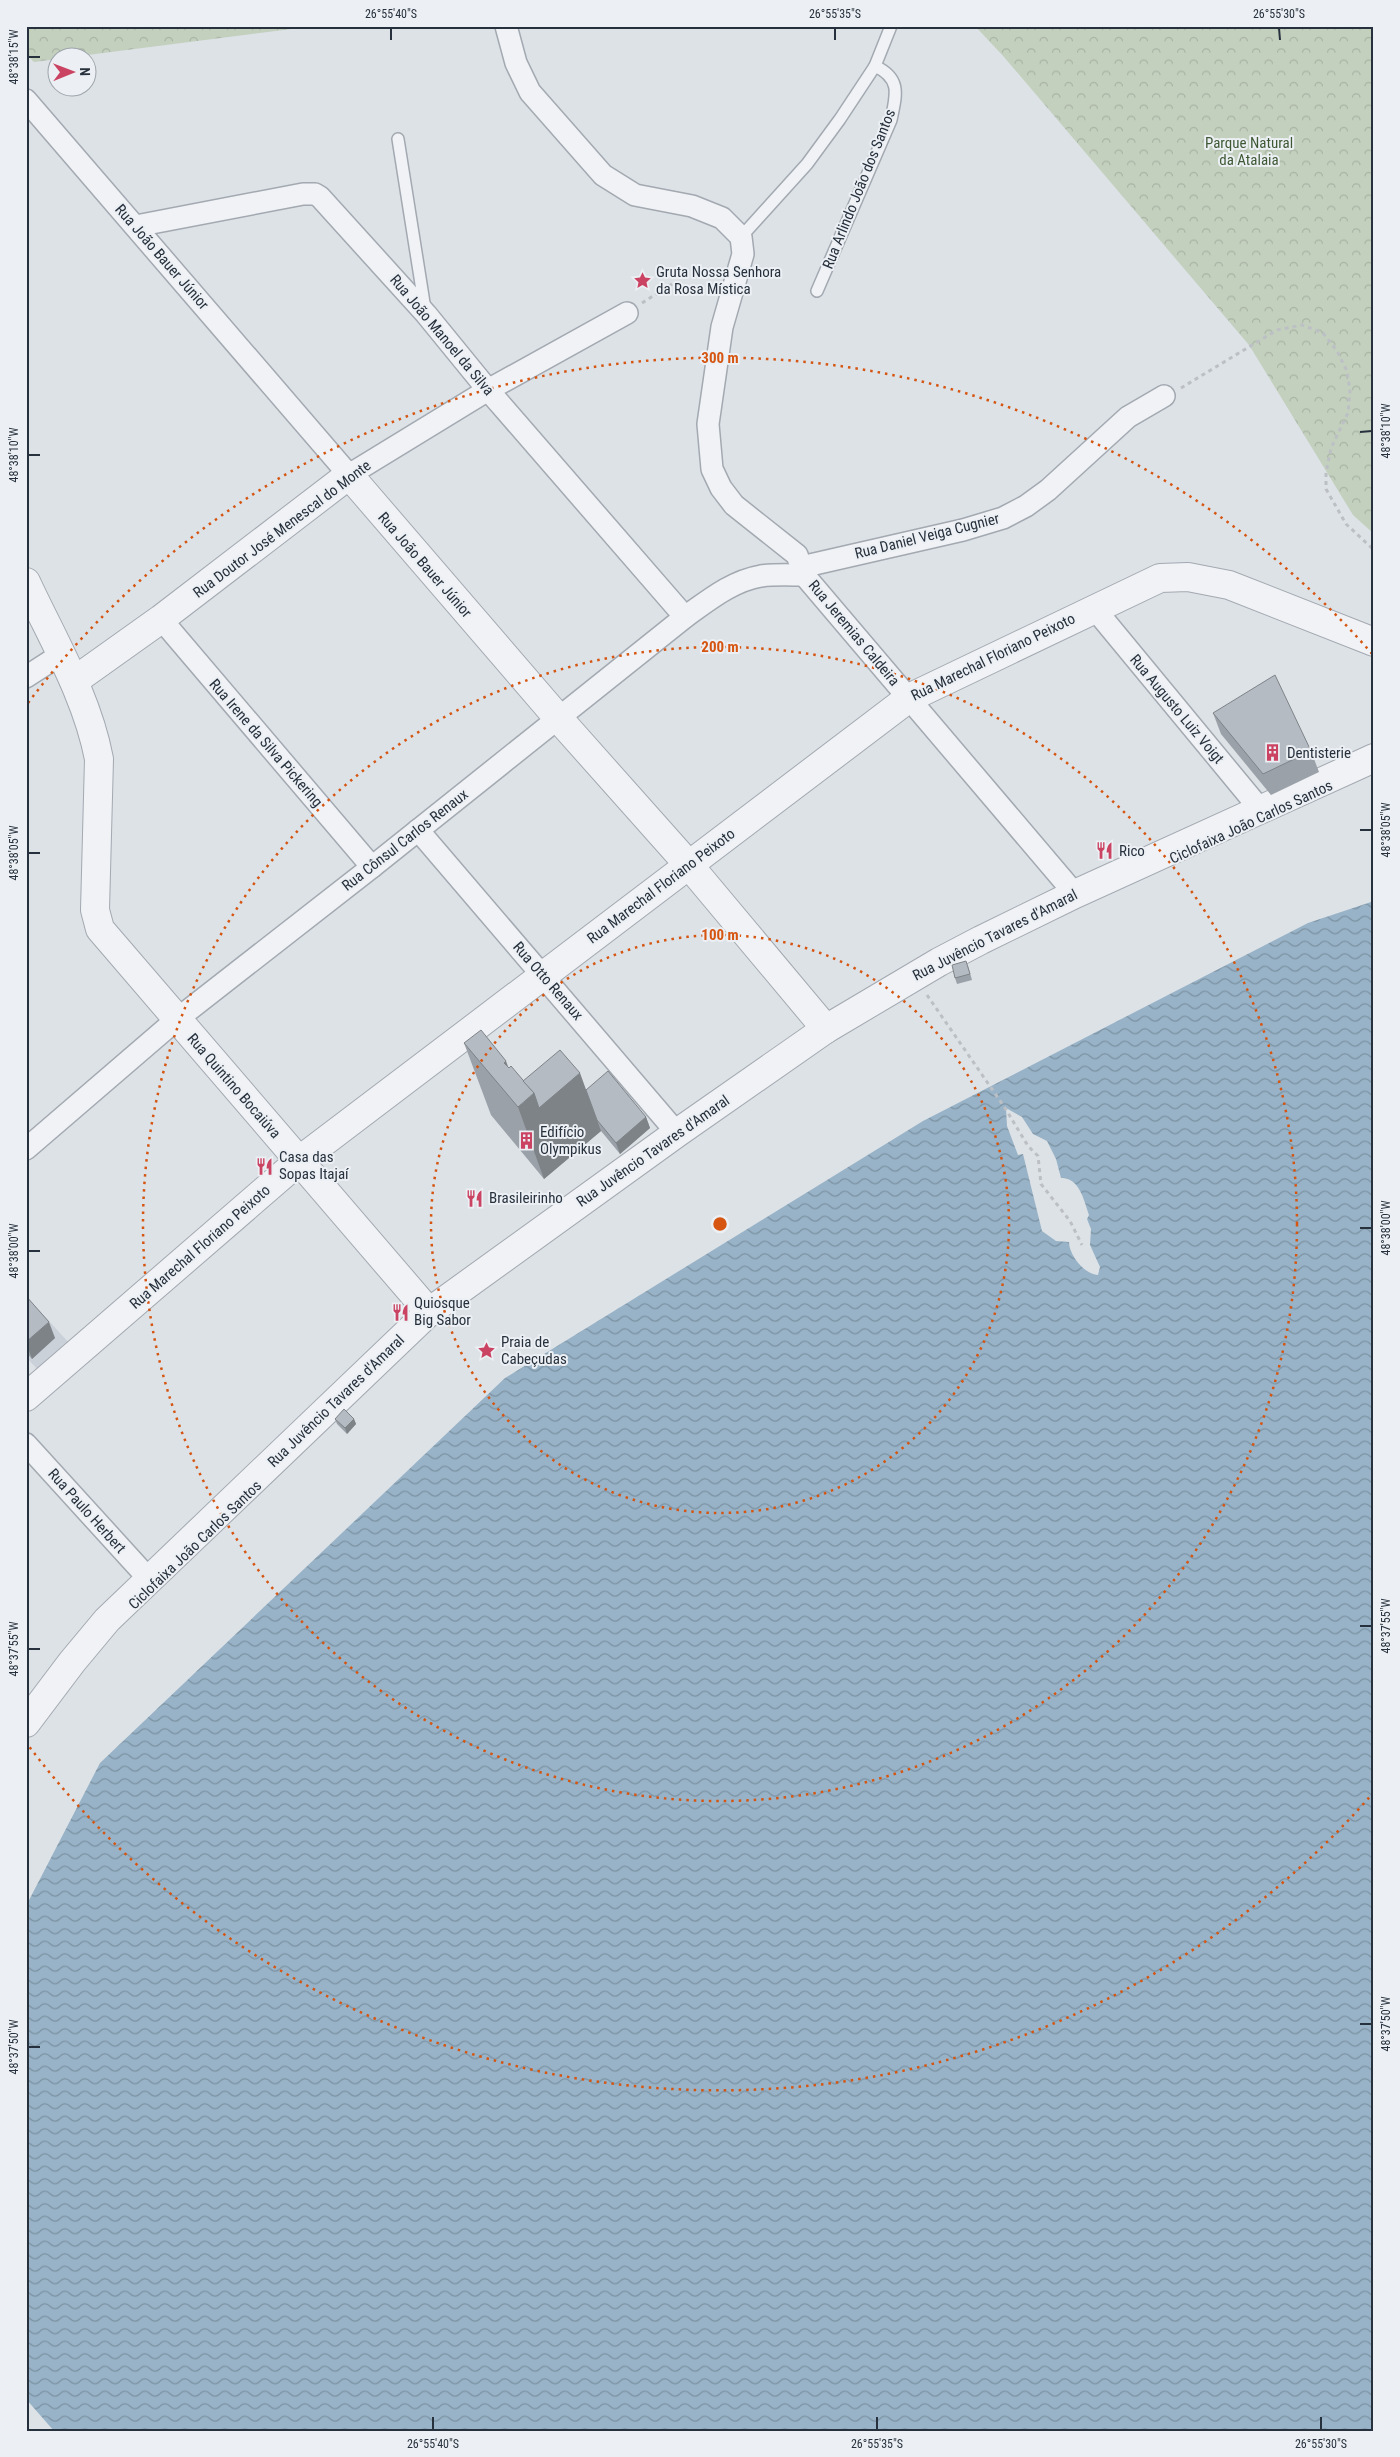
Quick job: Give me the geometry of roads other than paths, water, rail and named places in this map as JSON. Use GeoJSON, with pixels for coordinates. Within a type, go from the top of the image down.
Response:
{"type":"FeatureCollection","features":[{"type":"Feature","properties":{"kind":"street"},"geometry":{"type":"LineString","coordinates":[[506,26],[516,63],[530,92],[603,175],[635,195],[692,206],[722,218],[741,237]]}},
{"type":"Feature","properties":{"kind":"street","name":"Rua João Bauer Júnior"},"geometry":{"type":"LineString","coordinates":[[26,100],[558,718],[688,864],[826,1030]]}},
{"type":"Feature","properties":{"kind":"street","name":"Rua João Manoel da Silva"},"geometry":{"type":"LineString","coordinates":[[136,226],[304,194],[315,194],[326,202],[426,314],[488,390],[685,617]]}},
{"type":"Feature","properties":{"kind":"street","name":"Rua Jeremias Caldeira"},"geometry":{"type":"LineString","coordinates":[[741,237],[743,254],[722,327],[708,424],[712,469],[734,505],[797,555],[804,575],[1076,894]]}},
{"type":"Feature","properties":{"kind":"street","name":"Rua Doutor José Menescal do Monte"},"geometry":{"type":"LineString","coordinates":[[74,681],[161,619],[349,475],[488,390],[627,313]]}},
{"type":"Feature","properties":{"kind":"street","name":"Rua Daniel Veiga Cugnier"},"geometry":{"type":"LineString","coordinates":[[804,575],[810,565],[963,530],[1003,518],[1026,506],[1048,490],[1128,417],[1164,396]]}},
{"type":"Feature","properties":{"kind":"street","name":"Rua Cônsul Carlos Renaux"},"geometry":{"type":"LineString","coordinates":[[26,1149],[176,1020],[372,867],[685,617],[720,592],[739,583],[761,576],[804,575]]}},
{"type":"Feature","properties":{"kind":"street","name":"Rua Marechal Floriano Peixoto"},"geometry":{"type":"LineString","coordinates":[[26,1397],[300,1160],[909,698],[1160,578],[1188,577],[1229,585],[1374,642]]}},
{"type":"Feature","properties":{"kind":"street","name":"Rua Quintino Bocaiúva"},"geometry":{"type":"LineString","coordinates":[[26,582],[74,681],[92,727],[99,760],[95,910],[100,929],[176,1020],[300,1160],[429,1312]]}},
{"type":"Feature","properties":{"kind":"street","name":"Rua Augusto Luiz Voigt"},"geometry":{"type":"LineString","coordinates":[[1094,608],[1260,809]]}},
{"type":"Feature","properties":{"kind":"street","name":"Rua Irene da Silva Pickering"},"geometry":{"type":"LineString","coordinates":[[161,619],[372,867]]}},
{"type":"Feature","properties":{"kind":"street"},"geometry":{"type":"LineString","coordinates":[[26,678],[60,655]]}},
{"type":"Feature","properties":{"kind":"street","name":"Rua Juvêncio Tavares d'Amaral"},"geometry":{"type":"LineString","coordinates":[[26,1723],[87,1642],[148,1578],[429,1312],[677,1133],[826,1030],[974,943],[1076,894],[1374,758]]}},
{"type":"Feature","properties":{"kind":"street","name":"Rua Otto Renaux"},"geometry":{"type":"LineString","coordinates":[[418,830],[544,975],[677,1133]]}},
{"type":"Feature","properties":{"kind":"street","name":"Rua Paulo Herbert"},"geometry":{"type":"LineString","coordinates":[[26,1444],[148,1578]]}},
{"type":"Feature","properties":{"kind":"lane"},"geometry":{"type":"LineString","coordinates":[[741,237],[807,164],[875,66],[892,26]]}},
{"type":"Feature","properties":{"kind":"lane","name":"Rua Arlindo João dos Santos"},"geometry":{"type":"LineString","coordinates":[[818,291],[891,120],[896,97],[894,81],[887,72],[875,66]]}},
{"type":"Feature","properties":{"kind":"lane"},"geometry":{"type":"LineString","coordinates":[[398,139],[426,314]]}},
{"type":"Feature","properties":{"kind":"water"},"geometry":{"type":"Polygon","coordinates":[[[1374,901],[1374,2431],[54,2431],[26,2399],[26,1906],[100,1763],[505,1378],[923,1121],[1308,923],[1374,901]],[[1006,1108],[1007,1126],[1018,1155],[1023,1154],[1042,1231],[1056,1241],[1069,1242],[1074,1258],[1078,1263],[1093,1274],[1098,1275],[1100,1267],[1090,1245],[1091,1229],[1087,1219],[1089,1215],[1080,1190],[1072,1181],[1061,1178],[1056,1159],[1047,1141],[1033,1134],[1022,1117],[1006,1108]]]}},
{"type":"Feature","properties":{"kind":"place","name":"Gruta Nossa Senhora da Rosa Mística"},"geometry":{"type":"Point","coordinates":[642,281]}},
{"type":"Feature","properties":{"kind":"place","name":"Dentisterie"},"geometry":{"type":"Point","coordinates":[1273,753]}},
{"type":"Feature","properties":{"kind":"place","name":"Rico"},"geometry":{"type":"Point","coordinates":[1105,851]}},
{"type":"Feature","properties":{"kind":"place","name":"Edifício Olympikus"},"geometry":{"type":"Point","coordinates":[526,1141]}},
{"type":"Feature","properties":{"kind":"place","name":"Casa das Sopas Itajaí"},"geometry":{"type":"Point","coordinates":[265,1166]}},
{"type":"Feature","properties":{"kind":"place","name":"Brasileirinho"},"geometry":{"type":"Point","coordinates":[475,1198]}},
{"type":"Feature","properties":{"kind":"place","name":"Quiosque Big Sabor"},"geometry":{"type":"Point","coordinates":[400,1312]}},
{"type":"Feature","properties":{"kind":"place","name":"Praia de Cabeçudas"},"geometry":{"type":"Point","coordinates":[487,1351]}},
{"type":"Feature","properties":{"kind":"park label","name":"Parque Natural da Atalaia"},"geometry":{"type":"Point","coordinates":[1249,152]}}]}
